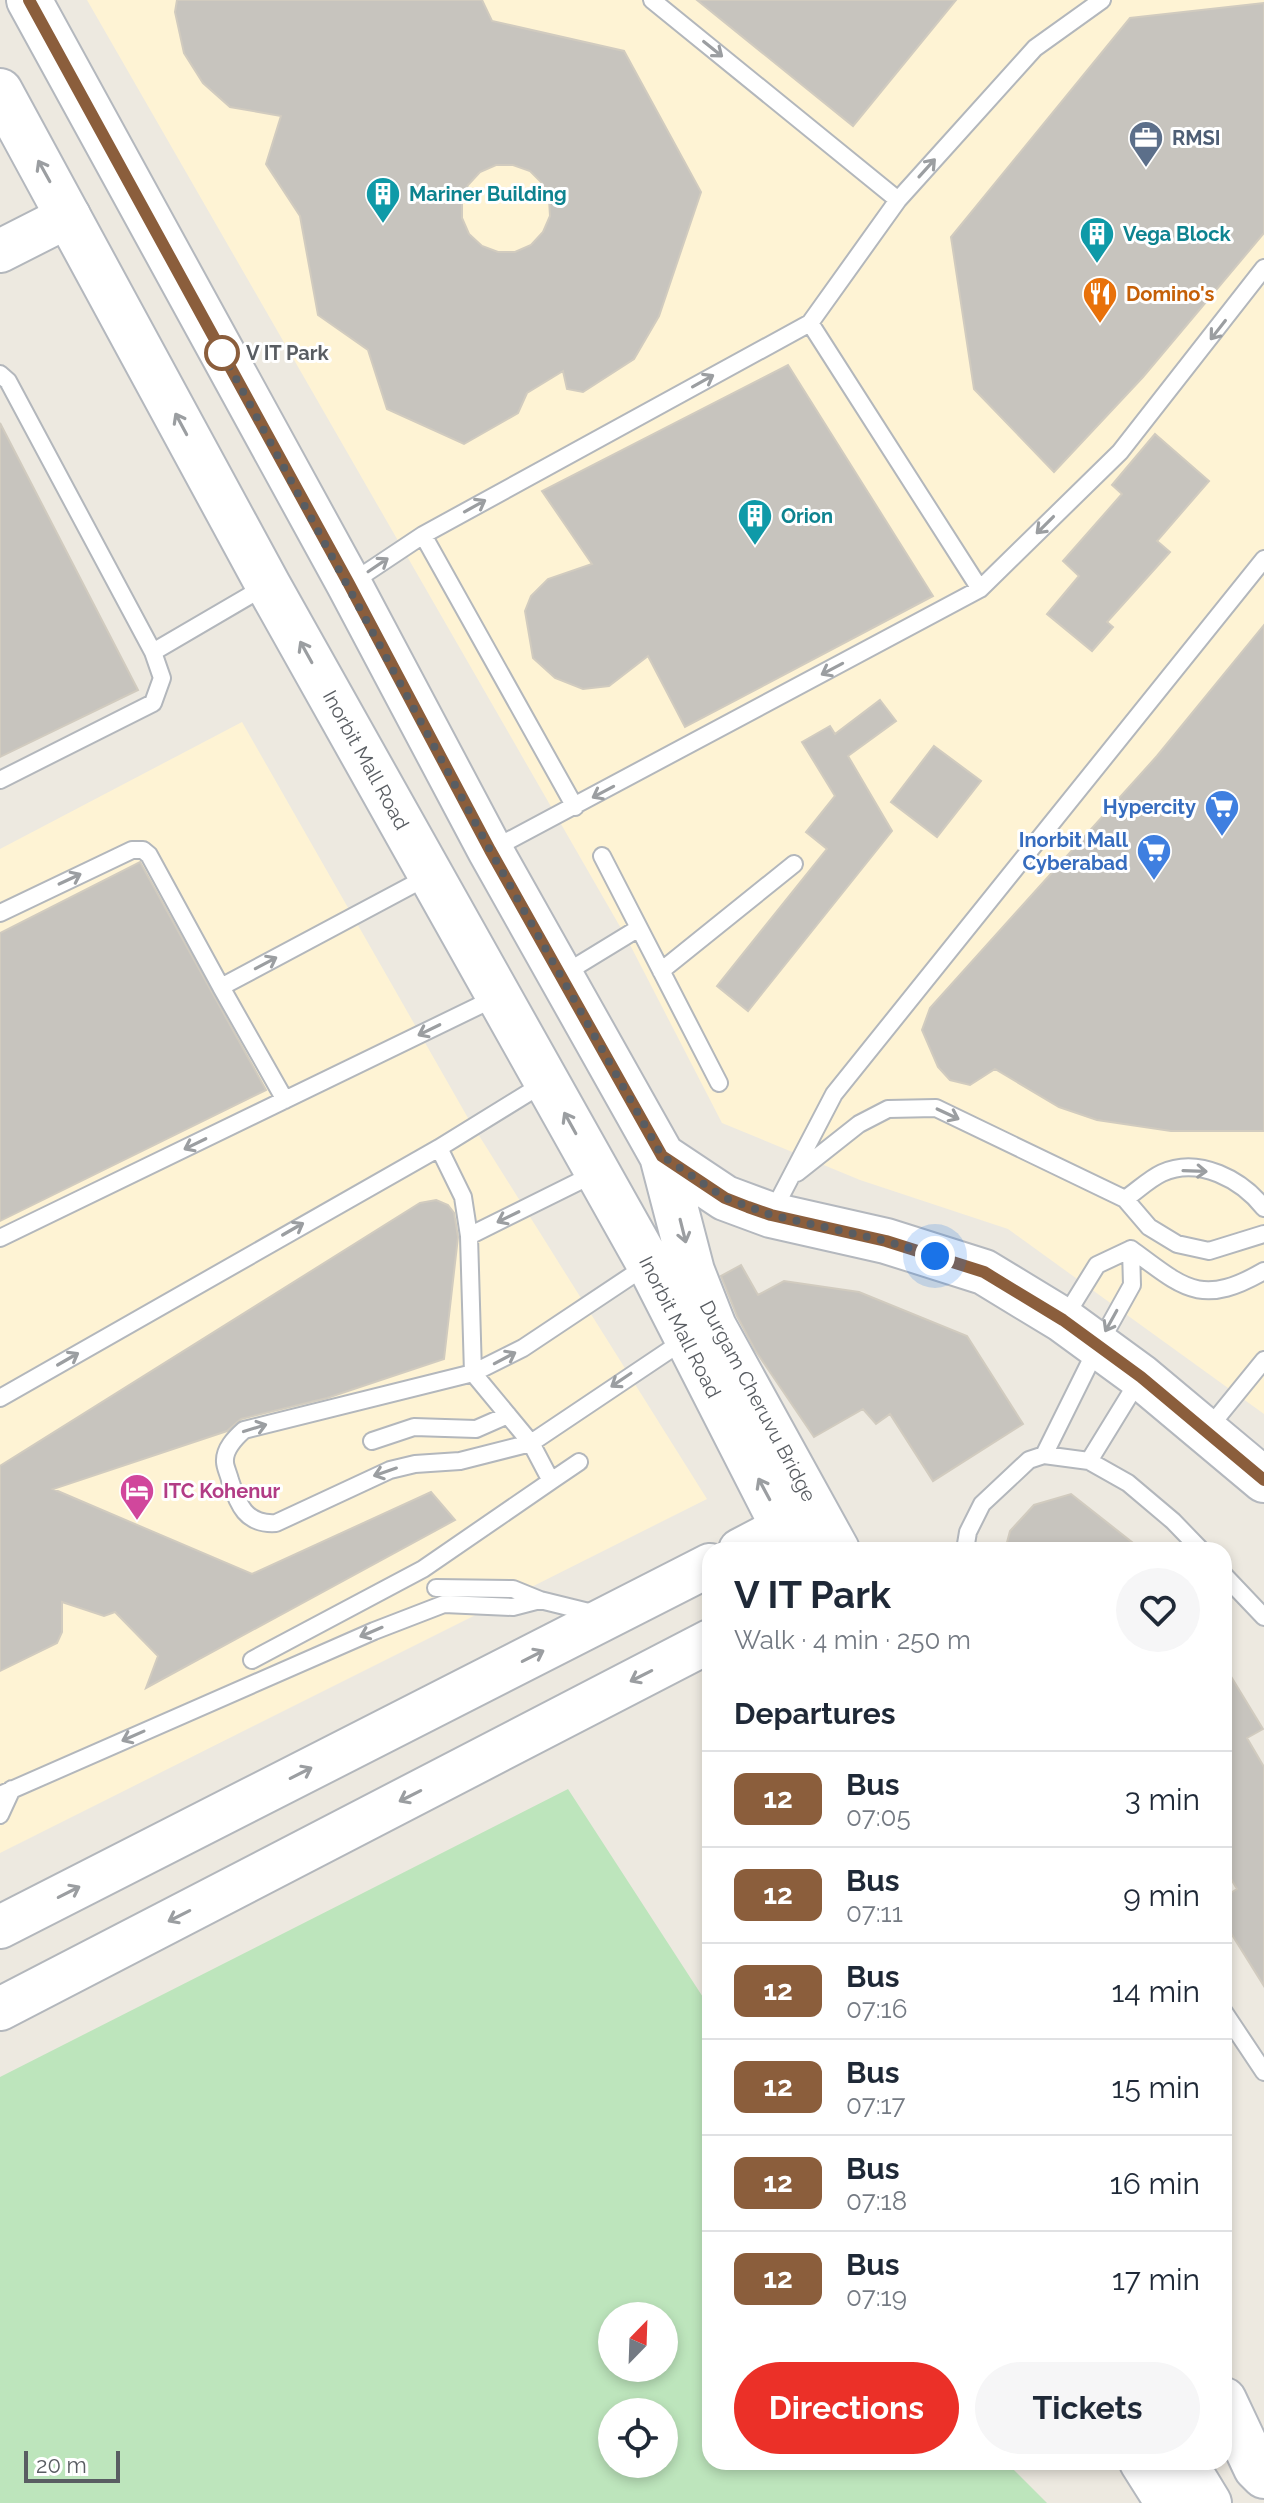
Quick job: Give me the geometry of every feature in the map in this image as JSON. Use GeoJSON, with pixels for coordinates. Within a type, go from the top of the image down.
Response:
{"type":"FeatureCollection","features":[{"type":"Feature","properties":{"kind":"main road"},"geometry":{"type":"LineString","coordinates":[[29,0],[349,584],[490,850],[662,1156],[725,1198],[771,1215],[886,1241],[984,1272],[1063,1320],[1141,1377],[1264,1480]]}},
{"type":"Feature","properties":{"kind":"main road","name":"Inorbit Mall Road"},"geometry":{"type":"LineString","coordinates":[[0,91],[268,585],[649,1264],[732,1428]]}},
{"type":"Feature","properties":{"kind":"main road","name":"Durgam Cheruvu Bridge"},"geometry":{"type":"LineString","coordinates":[[662,1156],[692,1271],[714,1327],[833,1542]]}},
{"type":"Feature","properties":{"kind":"main road","name":"Durgam Cheruvu Bridge"},"geometry":{"type":"LineString","coordinates":[[732,1428],[790,1539]]}},
{"type":"Feature","properties":{"kind":"main road"},"geometry":{"type":"LineString","coordinates":[[1232,2417],[1256,2468],[1264,2476]]}},
{"type":"Feature","properties":{"kind":"main road"},"geometry":{"type":"LineString","coordinates":[[1147,2470],[1168,2503]]}},
{"type":"Feature","properties":{"kind":"main road"},"geometry":{"type":"LineString","coordinates":[[1189,2470],[1209,2503]]}},
{"type":"Feature","properties":{"kind":"street"},"geometry":{"type":"LineString","coordinates":[[0,251],[69,216]]}},
{"type":"Feature","properties":{"kind":"street"},"geometry":{"type":"LineString","coordinates":[[0,1927],[702,1569]]}},
{"type":"Feature","properties":{"kind":"street"},"geometry":{"type":"LineString","coordinates":[[0,2009],[702,1645]]}},
{"type":"Feature","properties":{"kind":"lane"},"geometry":{"type":"LineString","coordinates":[[652,0],[898,200]]}},
{"type":"Feature","properties":{"kind":"lane"},"geometry":{"type":"LineString","coordinates":[[349,584],[423,535],[810,323],[898,200],[1035,48],[1102,0]]}},
{"type":"Feature","properties":{"kind":"lane"},"geometry":{"type":"LineString","coordinates":[[490,850],[980,589],[1120,452],[1264,268]]}},
{"type":"Feature","properties":{"kind":"lane"},"geometry":{"type":"LineString","coordinates":[[810,323],[980,589]]}},
{"type":"Feature","properties":{"kind":"lane"},"geometry":{"type":"LineString","coordinates":[[0,374],[15,394],[153,652],[162,678],[153,703],[0,780]]}},
{"type":"Feature","properties":{"kind":"lane"},"geometry":{"type":"LineString","coordinates":[[423,535],[575,807]]}},
{"type":"Feature","properties":{"kind":"lane"},"geometry":{"type":"LineString","coordinates":[[771,1215],[834,1094],[1264,559]]}},
{"type":"Feature","properties":{"kind":"lane"},"geometry":{"type":"LineString","coordinates":[[153,652],[268,585]]}},
{"type":"Feature","properties":{"kind":"lane"},"geometry":{"type":"LineString","coordinates":[[0,913],[132,850],[143,850],[149,855],[285,1100]]}},
{"type":"Feature","properties":{"kind":"lane"},"geometry":{"type":"LineString","coordinates":[[602,856],[719,1083]]}},
{"type":"Feature","properties":{"kind":"lane"},"geometry":{"type":"LineString","coordinates":[[661,971],[794,864]]}},
{"type":"Feature","properties":{"kind":"lane"},"geometry":{"type":"LineString","coordinates":[[221,987],[431,875]]}},
{"type":"Feature","properties":{"kind":"lane"},"geometry":{"type":"LineString","coordinates":[[561,976],[639,928]]}},
{"type":"Feature","properties":{"kind":"lane"},"geometry":{"type":"LineString","coordinates":[[0,1238],[499,996]]}},
{"type":"Feature","properties":{"kind":"lane"},"geometry":{"type":"LineString","coordinates":[[0,1398],[439,1148],[546,1082]]}},
{"type":"Feature","properties":{"kind":"lane"},"geometry":{"type":"LineString","coordinates":[[792,1177],[888,1109],[912,1106],[936,1108],[1125,1199],[1149,1227],[1177,1244],[1209,1251],[1264,1234]]}},
{"type":"Feature","properties":{"kind":"lane"},"geometry":{"type":"LineString","coordinates":[[439,1148],[463,1197],[469,1236],[473,1373],[531,1443],[551,1481]]}},
{"type":"Feature","properties":{"kind":"lane"},"geometry":{"type":"LineString","coordinates":[[1125,1199],[1163,1172],[1189,1169],[1211,1171],[1236,1180],[1264,1208]]}},
{"type":"Feature","properties":{"kind":"lane"},"geometry":{"type":"LineString","coordinates":[[469,1236],[598,1173]]}},
{"type":"Feature","properties":{"kind":"lane"},"geometry":{"type":"LineString","coordinates":[[1063,1320],[1097,1265],[1131,1249]]}},
{"type":"Feature","properties":{"kind":"lane"},"geometry":{"type":"LineString","coordinates":[[1131,1249],[1182,1287],[1209,1291],[1264,1271]]}},
{"type":"Feature","properties":{"kind":"lane"},"geometry":{"type":"LineString","coordinates":[[1044,1455],[1132,1285],[1131,1249]]}},
{"type":"Feature","properties":{"kind":"lane"},"geometry":{"type":"LineString","coordinates":[[649,1264],[523,1348],[473,1373],[244,1430],[229,1446],[224,1461],[239,1508],[266,1524],[276,1523],[390,1470],[415,1464],[460,1461],[531,1443],[629,1374],[687,1338]]}},
{"type":"Feature","properties":{"kind":"lane"},"geometry":{"type":"LineString","coordinates":[[1207,1430],[1264,1360]]}},
{"type":"Feature","properties":{"kind":"lane"},"geometry":{"type":"LineString","coordinates":[[1089,1461],[1141,1377]]}},
{"type":"Feature","properties":{"kind":"lane"},"geometry":{"type":"LineString","coordinates":[[372,1441],[414,1427],[476,1429],[508,1415]]}},
{"type":"Feature","properties":{"kind":"lane"},"geometry":{"type":"LineString","coordinates":[[966,1542],[982,1504],[1029,1460],[1044,1455],[1089,1461],[1128,1483],[1193,1542]]}},
{"type":"Feature","properties":{"kind":"lane"},"geometry":{"type":"LineString","coordinates":[[252,1660],[423,1569],[579,1462]]}},
{"type":"Feature","properties":{"kind":"lane"},"geometry":{"type":"LineString","coordinates":[[423,1569],[444,1604]]}},
{"type":"Feature","properties":{"kind":"lane"},"geometry":{"type":"LineString","coordinates":[[1232,1583],[1264,1617]]}},
{"type":"Feature","properties":{"kind":"lane"},"geometry":{"type":"LineString","coordinates":[[436,1588],[513,1589],[540,1600],[610,1616]]}},
{"type":"Feature","properties":{"kind":"lane"},"geometry":{"type":"LineString","coordinates":[[0,1815],[6,1792],[374,1631],[444,1604],[513,1607],[540,1600]]}},
{"type":"Feature","properties":{"kind":"lane"},"geometry":{"type":"LineString","coordinates":[[1232,2024],[1264,2072]]}},
{"type":"Feature","properties":{"kind":"shaded area"},"geometry":{"type":"Polygon","coordinates":[[[87,0],[1264,0],[1264,1414],[1008,1229],[860,1180],[722,1123],[626,937],[87,0]]]}},
{"type":"Feature","properties":{"kind":"shaded area"},"geometry":{"type":"Polygon","coordinates":[[[242,722],[468,1118],[707,1499],[0,1853],[0,849],[242,722]]]}},
{"type":"Feature","properties":{"kind":"green space"},"geometry":{"type":"Polygon","coordinates":[[[568,1789],[702,1996],[702,2470],[1014,2470],[1047,2503],[0,2503],[0,2077],[568,1789]]]}},
{"type":"Feature","properties":{"kind":"building","name":"Mariner Building"},"geometry":{"type":"Polygon","coordinates":[[[177,0],[482,0],[492,21],[624,51],[701,192],[659,316],[634,359],[583,392],[567,389],[563,371],[527,393],[518,413],[464,444],[387,409],[368,350],[318,315],[300,216],[266,164],[281,116],[230,107],[203,83],[184,53],[175,12],[177,0]],[[496,165],[480,172],[468,185],[462,201],[462,218],[469,234],[482,246],[498,252],[515,252],[531,245],[543,232],[550,216],[549,199],[542,183],[530,171],[513,165],[496,165]]]}},
{"type":"Feature","properties":{"kind":"building"},"geometry":{"type":"Polygon","coordinates":[[[697,0],[956,0],[853,126],[697,0]]]}},
{"type":"Feature","properties":{"kind":"building","name":"Vega Block"},"geometry":{"type":"Polygon","coordinates":[[[1264,3],[1264,233],[1143,377],[1054,472],[974,389],[951,237],[1130,18],[1264,3]]]}},
{"type":"Feature","properties":{"kind":"building","name":"Orion"},"geometry":{"type":"Polygon","coordinates":[[[788,365],[933,596],[685,727],[648,656],[609,686],[583,689],[555,678],[533,658],[525,611],[531,596],[548,579],[592,564],[542,491],[788,365]]]}},
{"type":"Feature","properties":{"kind":"building"},"geometry":{"type":"Polygon","coordinates":[[[0,423],[138,690],[0,757],[0,423]]]}},
{"type":"Feature","properties":{"kind":"building"},"geometry":{"type":"Polygon","coordinates":[[[1155,434],[1209,481],[1157,541],[1170,552],[1107,622],[1113,627],[1092,651],[1047,614],[1079,576],[1063,561],[1122,494],[1112,485],[1155,434]]]}},
{"type":"Feature","properties":{"kind":"building","name":"Inorbit Mall Cyberabad"},"geometry":{"type":"Polygon","coordinates":[[[1264,625],[1264,1131],[1171,1131],[1097,1120],[1059,1107],[995,1069],[970,1085],[950,1080],[938,1067],[922,1030],[930,1008],[1157,756],[1264,625]]]}},
{"type":"Feature","properties":{"kind":"building"},"geometry":{"type":"Polygon","coordinates":[[[880,700],[896,721],[848,756],[892,831],[748,1011],[717,986],[827,849],[806,832],[835,796],[802,742],[830,726],[835,734],[880,700]]]}},
{"type":"Feature","properties":{"kind":"building"},"geometry":{"type":"Polygon","coordinates":[[[934,746],[981,781],[937,837],[891,802],[934,746]]]}},
{"type":"Feature","properties":{"kind":"building"},"geometry":{"type":"Polygon","coordinates":[[[140,862],[266,1090],[0,1221],[0,933],[140,862]]]}},
{"type":"Feature","properties":{"kind":"building"},"geometry":{"type":"Polygon","coordinates":[[[436,1200],[448,1205],[454,1213],[458,1237],[444,1359],[327,1398],[241,1419],[227,1431],[53,1489],[252,1574],[431,1492],[455,1520],[146,1688],[158,1656],[115,1612],[104,1616],[62,1602],[62,1632],[57,1643],[0,1671],[0,1466],[420,1203],[436,1200]]]}},
{"type":"Feature","properties":{"kind":"building"},"geometry":{"type":"Polygon","coordinates":[[[741,1265],[758,1295],[784,1281],[859,1292],[967,1336],[1023,1424],[933,1481],[890,1414],[876,1424],[863,1409],[814,1437],[755,1350],[737,1316],[721,1276],[741,1265]]]}},
{"type":"Feature","properties":{"kind":"building"},"geometry":{"type":"Polygon","coordinates":[[[1071,1494],[1132,1542],[1007,1542],[1010,1531],[1034,1505],[1071,1494]]]}},
{"type":"Feature","properties":{"kind":"building"},"geometry":{"type":"Polygon","coordinates":[[[1232,1678],[1263,1729],[1247,1738],[1264,1767],[1264,1986],[1232,1935],[1232,1892],[1237,1889],[1232,1881],[1232,1678]]]}},
{"type":"Feature","properties":{"kind":"bus line","name":"12"},"geometry":{"type":"LineString","coordinates":[[29,0],[349,584],[490,850],[662,1156],[725,1198],[748,1207],[886,1241],[984,1272],[1063,1320],[1141,1377],[1264,1480]]}},
{"type":"Feature","properties":{"kind":"place","name":"RMSI"},"geometry":{"type":"Point","coordinates":[1146,169]}},
{"type":"Feature","properties":{"kind":"place","name":"Mariner Building"},"geometry":{"type":"Point","coordinates":[383,225]}},
{"type":"Feature","properties":{"kind":"place","name":"Vega Block"},"geometry":{"type":"Point","coordinates":[1097,265]}},
{"type":"Feature","properties":{"kind":"place","name":"Domino's"},"geometry":{"type":"Point","coordinates":[1100,325]}},
{"type":"Feature","properties":{"kind":"place","name":"V IT Park"},"geometry":{"type":"Point","coordinates":[222,353]}},
{"type":"Feature","properties":{"kind":"place","name":"Orion"},"geometry":{"type":"Point","coordinates":[755,547]}},
{"type":"Feature","properties":{"kind":"place","name":"Hypercity"},"geometry":{"type":"Point","coordinates":[1222,838]}},
{"type":"Feature","properties":{"kind":"place","name":"Inorbit Mall Cyberabad"},"geometry":{"type":"Point","coordinates":[1154,882]}},
{"type":"Feature","properties":{"kind":"place","name":"ITC Kohenur"},"geometry":{"type":"Point","coordinates":[137,1522]}},
{"type":"Feature","properties":{"kind":"route"},"geometry":{"type":"LineString","coordinates":[[222,353],[219,347],[490,850],[662,1156],[725,1198],[771,1215],[886,1241],[935,1256]]}}]}
